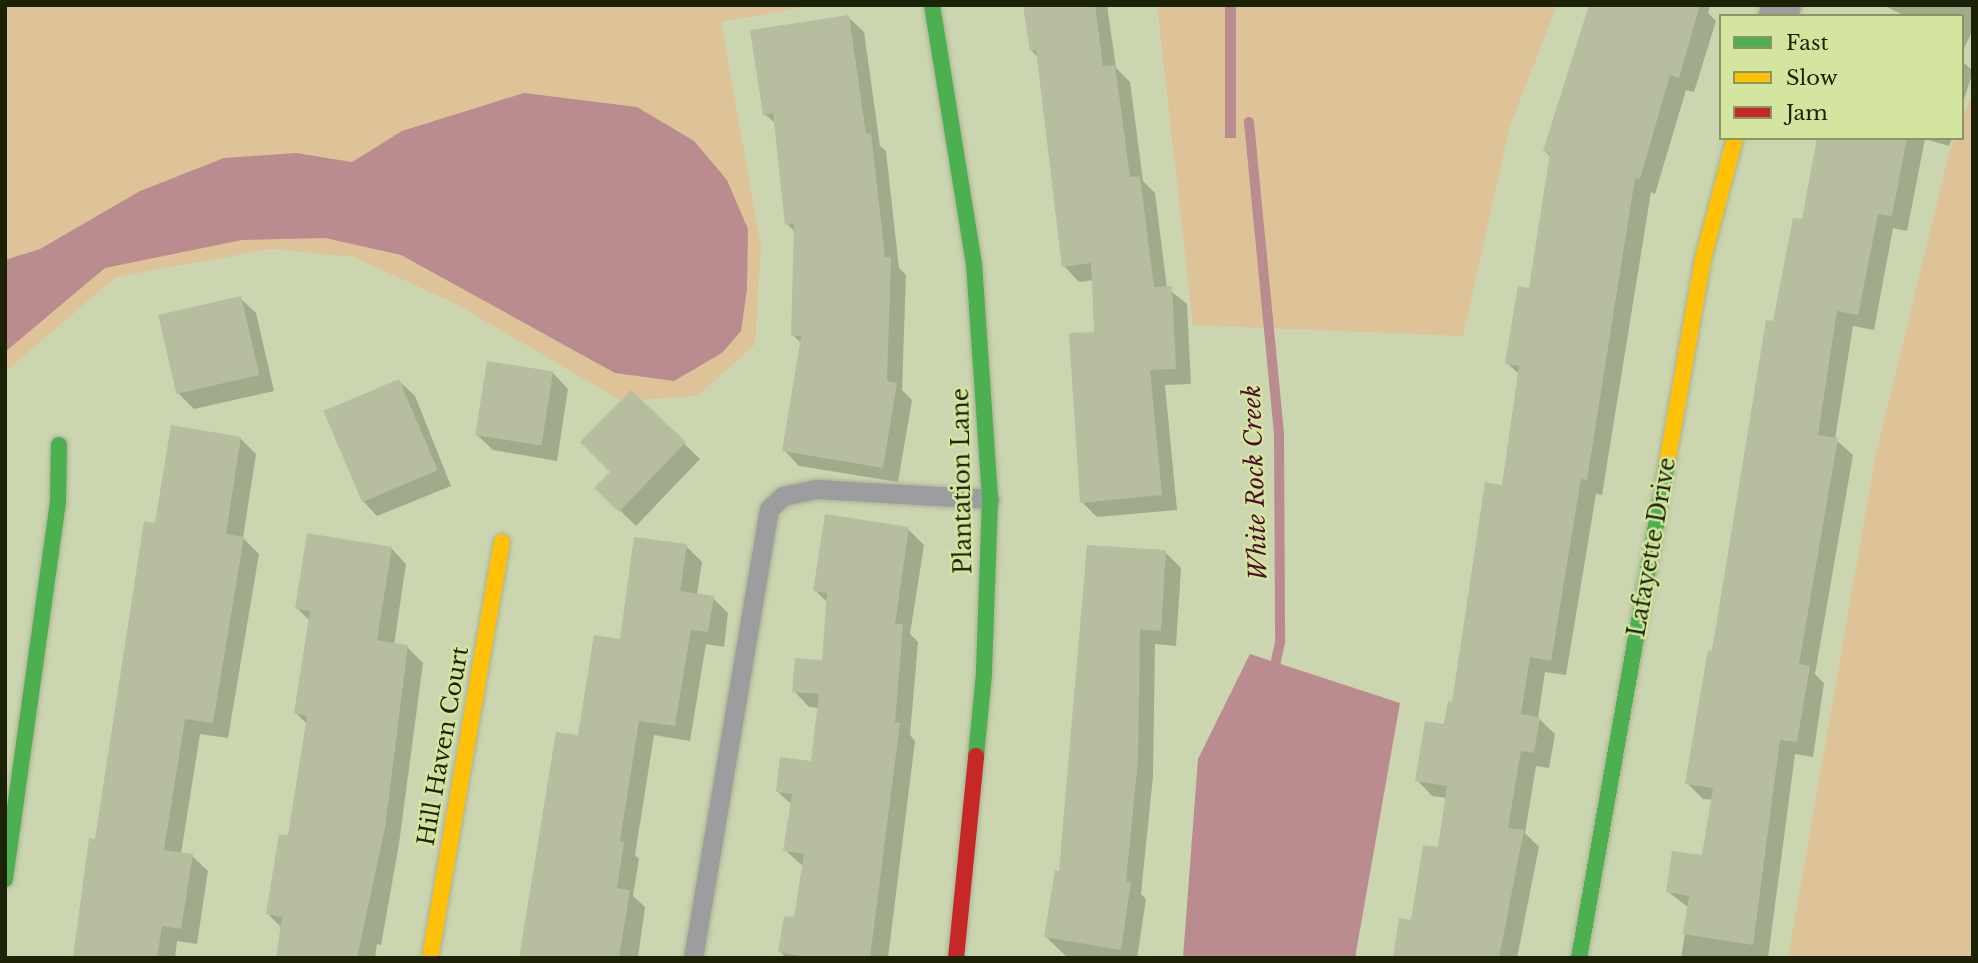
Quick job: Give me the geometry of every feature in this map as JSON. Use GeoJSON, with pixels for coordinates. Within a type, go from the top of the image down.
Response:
{"type":"FeatureCollection","features":[{"type":"Feature","properties":{"kind":"street","name":"Plantation Lane"},"geometry":{"type":"LineString","coordinates":[[932,5],[974,263],[990,499],[985,674],[956,958]]}},
{"type":"Feature","properties":{"kind":"street","name":"Lafayette Drive"},"geometry":{"type":"LineString","coordinates":[[1579,958],[1703,259],[1734,140]]}},
{"type":"Feature","properties":{"kind":"street"},"geometry":{"type":"LineString","coordinates":[[5,878],[14,769],[58,501],[60,445]]}},
{"type":"Feature","properties":{"kind":"street","name":"Hill Haven Court"},"geometry":{"type":"LineString","coordinates":[[430,958],[502,542]]}},
{"type":"Feature","properties":{"kind":"lane"},"geometry":{"type":"LineString","coordinates":[[693,958],[769,509],[783,496],[816,489],[990,499]]}},
{"type":"Feature","properties":{"kind":"shaded area"},"geometry":{"type":"Polygon","coordinates":[[[5,5],[815,5],[721,22],[761,246],[755,344],[698,396],[622,401],[456,304],[354,257],[271,249],[116,277],[5,372],[5,5]]]}},
{"type":"Feature","properties":{"kind":"shaded area"},"geometry":{"type":"Polygon","coordinates":[[[1157,5],[1557,5],[1510,126],[1463,336],[1193,325],[1157,5]]]}},
{"type":"Feature","properties":{"kind":"shaded area"},"geometry":{"type":"Polygon","coordinates":[[[1225,5],[1236,5],[1236,138],[1225,138],[1225,5]]]}},
{"type":"Feature","properties":{"kind":"shaded area"},"geometry":{"type":"Polygon","coordinates":[[[524,93],[637,107],[694,141],[727,180],[748,229],[747,289],[741,331],[722,353],[674,381],[615,373],[401,255],[325,238],[242,240],[105,268],[5,352],[5,260],[40,249],[140,191],[224,158],[296,153],[352,162],[402,131],[524,93]]]}},
{"type":"Feature","properties":{"kind":"shaded area"},"geometry":{"type":"Polygon","coordinates":[[[1973,93],[1973,958],[1788,958],[1875,458],[1950,149],[1954,140],[1964,140],[1964,114],[1973,93]]]}},
{"type":"Feature","properties":{"kind":"shaded area"},"geometry":{"type":"Polygon","coordinates":[[[1250,654],[1400,703],[1355,958],[1183,958],[1198,759],[1250,654]]]}},
{"type":"Feature","properties":{"kind":"building"},"geometry":{"type":"Polygon","coordinates":[[[1023,5],[1095,5],[1103,66],[1115,65],[1130,177],[1140,176],[1154,287],[1172,286],[1176,369],[1150,370],[1162,495],[1080,503],[1069,333],[1094,332],[1091,263],[1062,267],[1036,50],[1030,51],[1023,5]]]}},
{"type":"Feature","properties":{"kind":"building"},"geometry":{"type":"Polygon","coordinates":[[[1589,5],[1700,5],[1679,78],[1670,75],[1640,179],[1635,178],[1587,480],[1581,479],[1551,661],[1530,657],[1521,714],[1540,717],[1534,753],[1521,751],[1508,828],[1524,830],[1499,958],[1393,958],[1399,918],[1411,920],[1423,845],[1438,847],[1447,786],[1415,781],[1425,721],[1444,724],[1448,701],[1452,702],[1485,482],[1502,485],[1519,366],[1505,364],[1518,286],[1529,288],[1550,153],[1543,151],[1589,5]]]}},
{"type":"Feature","properties":{"kind":"building"},"geometry":{"type":"Polygon","coordinates":[[[849,15],[866,134],[871,133],[885,257],[891,258],[887,381],[897,383],[883,468],[782,451],[801,336],[791,336],[794,224],[785,225],[773,113],[763,115],[750,30],[849,15]]]}},
{"type":"Feature","properties":{"kind":"building"},"geometry":{"type":"Polygon","coordinates":[[[1817,140],[1907,140],[1892,216],[1878,214],[1858,315],[1837,311],[1818,435],[1838,438],[1799,664],[1810,666],[1797,742],[1780,740],[1753,945],[1683,934],[1689,896],[1666,892],[1672,851],[1702,855],[1713,788],[1685,784],[1708,650],[1712,651],[1766,320],[1773,321],[1793,218],[1802,219],[1817,140]]]}},
{"type":"Feature","properties":{"kind":"building"},"geometry":{"type":"Polygon","coordinates":[[[241,296],[259,375],[176,394],[158,315],[241,296]]]}},
{"type":"Feature","properties":{"kind":"building"},"geometry":{"type":"Polygon","coordinates":[[[487,361],[553,371],[541,446],[475,435],[487,361]]]}},
{"type":"Feature","properties":{"kind":"building"},"geometry":{"type":"Polygon","coordinates":[[[399,379],[438,470],[362,502],[324,411],[399,379]]]}},
{"type":"Feature","properties":{"kind":"building"},"geometry":{"type":"Polygon","coordinates":[[[631,390],[686,442],[619,512],[594,488],[610,472],[580,442],[631,390]]]}},
{"type":"Feature","properties":{"kind":"building"},"geometry":{"type":"Polygon","coordinates":[[[171,425],[241,437],[226,534],[244,537],[213,723],[185,719],[164,850],[193,854],[181,929],[162,926],[157,958],[73,958],[89,838],[95,839],[144,521],[155,523],[171,425]]]}},
{"type":"Feature","properties":{"kind":"building"},"geometry":{"type":"Polygon","coordinates":[[[825,514],[909,527],[895,624],[903,624],[895,723],[900,723],[870,958],[812,958],[778,952],[784,916],[794,917],[804,854],[783,851],[792,794],[776,792],[780,757],[811,761],[819,694],[792,692],[795,658],[822,660],[827,593],[813,591],[825,514]]]}},
{"type":"Feature","properties":{"kind":"building"},"geometry":{"type":"Polygon","coordinates":[[[307,533],[392,547],[377,640],[408,645],[385,828],[357,958],[276,958],[282,917],[266,914],[279,834],[288,835],[307,716],[294,713],[310,611],[295,609],[307,533]]]}},
{"type":"Feature","properties":{"kind":"building"},"geometry":{"type":"Polygon","coordinates":[[[634,537],[687,544],[680,591],[714,596],[708,632],[691,630],[675,726],[639,721],[620,841],[624,842],[617,888],[630,890],[619,958],[519,958],[556,732],[578,735],[594,635],[620,639],[634,537]]]}},
{"type":"Feature","properties":{"kind":"building"},"geometry":{"type":"Polygon","coordinates":[[[1087,545],[1166,550],[1161,631],[1140,629],[1138,760],[1126,881],[1131,882],[1121,950],[1044,937],[1055,870],[1059,871],[1087,545]]]}},
{"type":"Feature","properties":{"kind":"waterway","name":"White Rock Creek"},"geometry":{"type":"LineString","coordinates":[[1249,122],[1279,433],[1280,642],[1273,675]]}},
{"type":"Feature","properties":{"kind":"traffic: fast"},"geometry":{"type":"LineString","coordinates":[[932,5],[974,263],[990,499],[984,674],[976,756]]}},
{"type":"Feature","properties":{"kind":"traffic: fast"},"geometry":{"type":"LineString","coordinates":[[5,879],[58,501],[59,445]]}},
{"type":"Feature","properties":{"kind":"traffic: fast"},"geometry":{"type":"LineString","coordinates":[[1579,958],[1667,463]]}},
{"type":"Feature","properties":{"kind":"traffic: slow"},"geometry":{"type":"LineString","coordinates":[[1667,463],[1703,259],[1734,140]]}},
{"type":"Feature","properties":{"kind":"traffic: slow"},"geometry":{"type":"LineString","coordinates":[[430,958],[502,542]]}},
{"type":"Feature","properties":{"kind":"traffic: jam"},"geometry":{"type":"LineString","coordinates":[[956,958],[976,756]]}}]}
